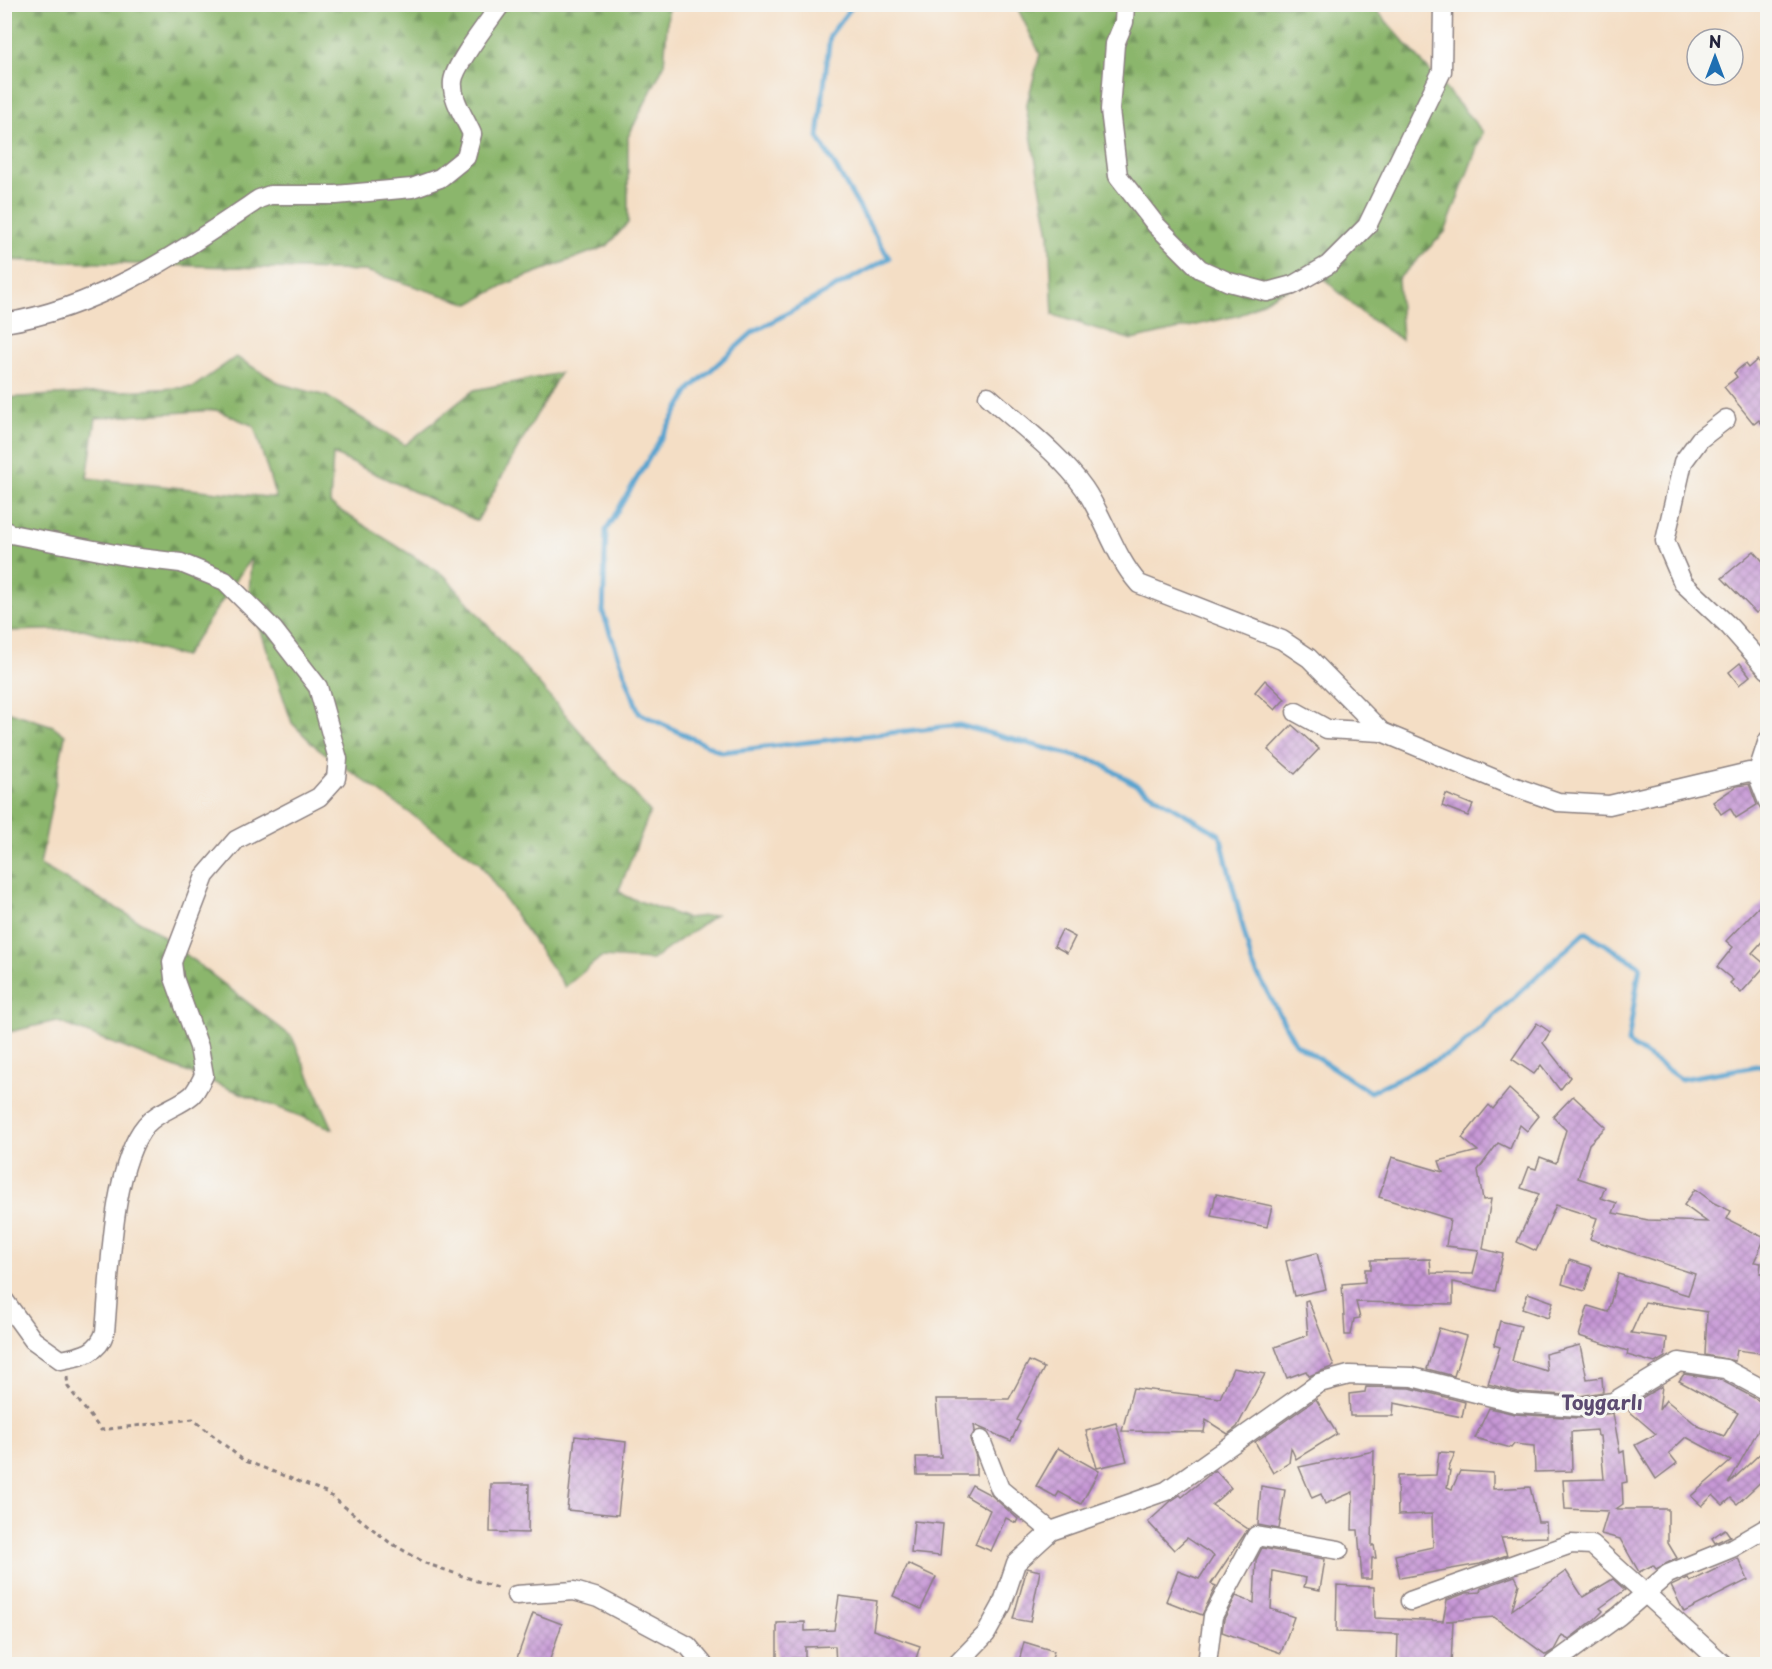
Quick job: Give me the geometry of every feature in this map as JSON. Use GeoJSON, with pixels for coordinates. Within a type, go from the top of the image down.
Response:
{"type":"FeatureCollection","features":[{"type":"Feature","properties":{"kind":"street"},"geometry":{"type":"LineString","coordinates":[[4,323],[39,318],[79,303],[164,262],[259,199],[270,195],[336,195],[412,188],[440,178],[466,157],[472,134],[456,99],[453,80],[464,58],[501,4]]}},
{"type":"Feature","properties":{"kind":"street"},"geometry":{"type":"LineString","coordinates":[[1125,4],[1125,22],[1115,44],[1110,110],[1118,176],[1156,225],[1200,269],[1229,282],[1267,292],[1293,285],[1328,265],[1367,226],[1442,70],[1443,4]]}},
{"type":"Feature","properties":{"kind":"street"},"geometry":{"type":"LineString","coordinates":[[988,396],[1070,471],[1090,498],[1126,569],[1139,584],[1282,640],[1309,658],[1382,732]]}},
{"type":"Feature","properties":{"kind":"street"},"geometry":{"type":"LineString","coordinates":[[1726,419],[1700,439],[1683,462],[1665,542],[1683,584],[1729,626],[1767,670]]}},
{"type":"Feature","properties":{"kind":"street"},"geometry":{"type":"LineString","coordinates":[[4,530],[11,534],[131,557],[181,563],[225,581],[273,629],[318,687],[338,759],[336,778],[319,797],[236,840],[206,876],[172,962],[174,978],[199,1047],[204,1075],[192,1094],[156,1116],[145,1126],[135,1142],[123,1178],[114,1232],[105,1332],[102,1343],[87,1355],[61,1360],[33,1340],[4,1300]]}},
{"type":"Feature","properties":{"kind":"street"},"geometry":{"type":"LineString","coordinates":[[1296,712],[1327,729],[1382,732],[1507,784],[1558,802],[1610,805],[1749,772],[1757,774]]}},
{"type":"Feature","properties":{"kind":"street"},"geometry":{"type":"LineString","coordinates":[[1767,740],[1757,774],[1767,802]]}},
{"type":"Feature","properties":{"kind":"street"},"geometry":{"type":"LineString","coordinates":[[957,1665],[986,1634],[1002,1605],[1016,1563],[1051,1531],[1166,1491],[1319,1383],[1349,1375],[1412,1377],[1516,1403],[1580,1407],[1613,1402],[1679,1362],[1725,1370],[1767,1392]]}},
{"type":"Feature","properties":{"kind":"street"},"geometry":{"type":"LineString","coordinates":[[981,1440],[1000,1489],[1051,1531]]}},
{"type":"Feature","properties":{"kind":"street"},"geometry":{"type":"LineString","coordinates":[[1556,1663],[1668,1574],[1732,1548],[1767,1527]]}},
{"type":"Feature","properties":{"kind":"street"},"geometry":{"type":"LineString","coordinates":[[1208,1665],[1213,1616],[1256,1536],[1339,1550]]}},
{"type":"Feature","properties":{"kind":"street"},"geometry":{"type":"LineString","coordinates":[[1410,1601],[1570,1544],[1592,1545],[1723,1665]]}},
{"type":"Feature","properties":{"kind":"street"},"geometry":{"type":"LineString","coordinates":[[516,1595],[574,1591],[598,1598],[688,1646],[703,1665]]}},
{"type":"Feature","properties":{"kind":"path"},"geometry":{"type":"LineString","coordinates":[[66,1359],[68,1388],[101,1430],[193,1419],[243,1460],[326,1492],[389,1542],[425,1563],[516,1595]]}},
{"type":"Feature","properties":{"kind":"green space"},"geometry":{"type":"Polygon","coordinates":[[[5,5],[667,5],[668,12],[664,65],[628,137],[628,223],[607,246],[506,284],[470,304],[366,271],[5,260],[5,5]]]}},
{"type":"Feature","properties":{"kind":"green space"},"geometry":{"type":"Polygon","coordinates":[[[1016,5],[1372,5],[1483,132],[1445,232],[1398,279],[1402,340],[1364,315],[1321,276],[1278,293],[1240,315],[1132,340],[1053,315],[1049,234],[1026,107],[1040,54],[1016,5]]]}},
{"type":"Feature","properties":{"kind":"green space"},"geometry":{"type":"Polygon","coordinates":[[[236,357],[281,384],[326,396],[405,445],[474,390],[560,373],[477,521],[333,454],[330,504],[445,576],[650,812],[619,890],[625,896],[686,918],[715,915],[652,960],[601,957],[565,987],[479,862],[315,746],[292,723],[249,596],[251,558],[184,657],[83,629],[5,631],[4,398],[193,387],[236,357]],[[216,410],[96,418],[87,478],[276,498],[254,426],[216,410]]]}},
{"type":"Feature","properties":{"kind":"green space"},"geometry":{"type":"Polygon","coordinates":[[[4,710],[53,726],[65,735],[40,865],[153,929],[292,1037],[333,1129],[56,1021],[5,1033],[4,710]]]}},
{"type":"Feature","properties":{"kind":"building"},"geometry":{"type":"Polygon","coordinates":[[[1757,360],[1767,373],[1767,430],[1759,420],[1754,424],[1724,387],[1737,377],[1734,373],[1745,364],[1748,368],[1757,360]]]}},
{"type":"Feature","properties":{"kind":"building"},"geometry":{"type":"Polygon","coordinates":[[[1754,551],[1767,566],[1767,604],[1756,613],[1722,578],[1754,551]]]}},
{"type":"Feature","properties":{"kind":"building"},"geometry":{"type":"Polygon","coordinates":[[[1740,663],[1750,676],[1739,685],[1729,672],[1740,663]]]}},
{"type":"Feature","properties":{"kind":"building"},"geometry":{"type":"Polygon","coordinates":[[[1265,680],[1285,699],[1275,710],[1255,692],[1265,680]]]}},
{"type":"Feature","properties":{"kind":"building"},"geometry":{"type":"Polygon","coordinates":[[[1292,725],[1319,749],[1295,774],[1268,750],[1292,725]]]}},
{"type":"Feature","properties":{"kind":"building"},"geometry":{"type":"Polygon","coordinates":[[[1749,784],[1757,805],[1736,818],[1730,808],[1721,814],[1713,802],[1737,786],[1749,784]]]}},
{"type":"Feature","properties":{"kind":"building"},"geometry":{"type":"Polygon","coordinates":[[[1446,794],[1473,805],[1468,816],[1442,806],[1446,794]]]}},
{"type":"Feature","properties":{"kind":"building"},"geometry":{"type":"Polygon","coordinates":[[[1767,898],[1767,936],[1752,953],[1766,965],[1741,993],[1730,983],[1733,980],[1717,967],[1733,947],[1726,941],[1767,898]]]}},
{"type":"Feature","properties":{"kind":"building"},"geometry":{"type":"Polygon","coordinates":[[[1062,930],[1075,937],[1067,953],[1054,946],[1062,930]]]}},
{"type":"Feature","properties":{"kind":"building"},"geometry":{"type":"Polygon","coordinates":[[[1537,1023],[1550,1032],[1543,1043],[1570,1077],[1560,1090],[1541,1065],[1534,1074],[1512,1059],[1537,1023]]]}},
{"type":"Feature","properties":{"kind":"building"},"geometry":{"type":"Polygon","coordinates":[[[1509,1089],[1539,1116],[1527,1131],[1520,1125],[1510,1149],[1498,1143],[1478,1170],[1483,1200],[1491,1199],[1483,1249],[1503,1254],[1495,1291],[1453,1282],[1453,1304],[1356,1302],[1360,1318],[1354,1319],[1351,1335],[1345,1335],[1342,1284],[1365,1282],[1365,1269],[1371,1269],[1371,1260],[1430,1259],[1431,1273],[1473,1274],[1479,1250],[1446,1246],[1450,1219],[1379,1197],[1392,1157],[1443,1172],[1439,1161],[1478,1151],[1462,1138],[1489,1105],[1493,1109],[1509,1089]]]}},
{"type":"Feature","properties":{"kind":"building"},"geometry":{"type":"Polygon","coordinates":[[[1573,1096],[1606,1127],[1589,1144],[1578,1178],[1605,1187],[1601,1198],[1617,1203],[1613,1213],[1648,1220],[1707,1222],[1684,1205],[1695,1189],[1714,1203],[1731,1211],[1727,1219],[1765,1238],[1754,1262],[1761,1263],[1760,1273],[1767,1274],[1767,1354],[1737,1350],[1735,1361],[1705,1355],[1707,1312],[1645,1302],[1631,1333],[1667,1338],[1665,1357],[1655,1363],[1627,1355],[1628,1351],[1579,1336],[1588,1306],[1608,1312],[1618,1274],[1688,1295],[1695,1274],[1590,1239],[1597,1218],[1556,1205],[1536,1251],[1517,1242],[1539,1194],[1521,1188],[1529,1167],[1536,1169],[1540,1157],[1556,1163],[1566,1130],[1553,1117],[1573,1096]]]}},
{"type":"Feature","properties":{"kind":"building"},"geometry":{"type":"Polygon","coordinates":[[[1216,1194],[1272,1206],[1267,1227],[1211,1216],[1216,1194]]]}},
{"type":"Feature","properties":{"kind":"building"},"geometry":{"type":"Polygon","coordinates":[[[1317,1253],[1326,1289],[1294,1296],[1286,1261],[1317,1253]]]}},
{"type":"Feature","properties":{"kind":"building"},"geometry":{"type":"Polygon","coordinates":[[[1569,1260],[1592,1267],[1585,1291],[1562,1284],[1569,1260]]]}},
{"type":"Feature","properties":{"kind":"building"},"geometry":{"type":"Polygon","coordinates":[[[1528,1293],[1553,1302],[1548,1318],[1522,1309],[1528,1293]]]}},
{"type":"Feature","properties":{"kind":"building"},"geometry":{"type":"Polygon","coordinates":[[[1308,1300],[1334,1366],[1309,1376],[1306,1371],[1287,1378],[1275,1347],[1308,1335],[1305,1301],[1308,1300]]]}},
{"type":"Feature","properties":{"kind":"building"},"geometry":{"type":"Polygon","coordinates":[[[1500,1321],[1521,1326],[1512,1361],[1547,1371],[1545,1354],[1580,1345],[1587,1379],[1602,1377],[1603,1392],[1580,1396],[1518,1392],[1488,1384],[1500,1347],[1494,1345],[1500,1321]]]}},
{"type":"Feature","properties":{"kind":"building"},"geometry":{"type":"Polygon","coordinates":[[[1439,1328],[1466,1336],[1454,1376],[1427,1369],[1439,1328]]]}},
{"type":"Feature","properties":{"kind":"building"},"geometry":{"type":"Polygon","coordinates":[[[1029,1361],[1044,1368],[1017,1420],[1020,1422],[1011,1441],[974,1425],[975,1431],[970,1439],[976,1457],[976,1475],[917,1475],[916,1457],[941,1457],[936,1399],[1009,1399],[1029,1361]]]}},
{"type":"Feature","properties":{"kind":"building"},"geometry":{"type":"Polygon","coordinates":[[[1233,1368],[1265,1374],[1237,1427],[1228,1434],[1206,1420],[1204,1432],[1122,1431],[1133,1388],[1220,1398],[1233,1368]]]}},
{"type":"Feature","properties":{"kind":"building"},"geometry":{"type":"Polygon","coordinates":[[[1684,1374],[1721,1380],[1767,1405],[1767,1414],[1728,1484],[1767,1447],[1767,1476],[1737,1504],[1731,1498],[1723,1505],[1713,1495],[1702,1506],[1691,1496],[1731,1461],[1686,1437],[1669,1453],[1677,1463],[1656,1479],[1635,1445],[1656,1434],[1629,1411],[1638,1400],[1662,1386],[1659,1410],[1666,1400],[1698,1426],[1724,1436],[1738,1413],[1679,1381],[1684,1374]]]}},
{"type":"Feature","properties":{"kind":"building"},"geometry":{"type":"Polygon","coordinates":[[[1366,1387],[1410,1388],[1465,1402],[1462,1417],[1394,1403],[1393,1416],[1350,1416],[1349,1394],[1365,1392],[1366,1387]]]}},
{"type":"Feature","properties":{"kind":"building"},"geometry":{"type":"Polygon","coordinates":[[[1316,1399],[1337,1434],[1296,1459],[1291,1448],[1289,1463],[1273,1473],[1255,1442],[1316,1399]]]}},
{"type":"Feature","properties":{"kind":"building"},"geometry":{"type":"Polygon","coordinates":[[[1489,1408],[1515,1414],[1579,1418],[1613,1413],[1620,1453],[1624,1451],[1627,1482],[1622,1483],[1623,1504],[1616,1509],[1668,1509],[1668,1543],[1677,1558],[1656,1569],[1653,1565],[1639,1572],[1620,1539],[1601,1534],[1608,1511],[1565,1509],[1563,1480],[1604,1479],[1600,1436],[1597,1430],[1571,1432],[1572,1471],[1535,1472],[1534,1446],[1514,1444],[1511,1448],[1475,1438],[1489,1408]]]}},
{"type":"Feature","properties":{"kind":"building"},"geometry":{"type":"Polygon","coordinates":[[[1116,1423],[1127,1461],[1097,1468],[1086,1431],[1116,1423]]]}},
{"type":"Feature","properties":{"kind":"building"},"geometry":{"type":"Polygon","coordinates":[[[575,1436],[626,1442],[618,1515],[567,1510],[575,1436]]]}},
{"type":"Feature","properties":{"kind":"building"},"geometry":{"type":"Polygon","coordinates":[[[1058,1448],[1099,1471],[1081,1504],[1059,1492],[1056,1497],[1036,1486],[1058,1448]]]}},
{"type":"Feature","properties":{"kind":"building"},"geometry":{"type":"Polygon","coordinates":[[[1374,1451],[1372,1546],[1374,1545],[1376,1558],[1372,1558],[1371,1579],[1362,1579],[1358,1530],[1352,1530],[1353,1492],[1325,1504],[1321,1494],[1312,1498],[1299,1467],[1374,1451]]]}},
{"type":"Feature","properties":{"kind":"building"},"geometry":{"type":"Polygon","coordinates":[[[1439,1452],[1455,1453],[1448,1470],[1450,1471],[1447,1487],[1452,1489],[1460,1471],[1493,1473],[1493,1489],[1530,1487],[1538,1522],[1546,1522],[1547,1537],[1501,1538],[1507,1555],[1480,1564],[1400,1578],[1395,1555],[1433,1547],[1432,1514],[1398,1515],[1397,1476],[1436,1475],[1439,1452]]]}},
{"type":"Feature","properties":{"kind":"building"},"geometry":{"type":"Polygon","coordinates":[[[1215,1470],[1231,1488],[1212,1505],[1248,1529],[1211,1584],[1216,1586],[1202,1615],[1166,1601],[1178,1571],[1199,1579],[1214,1556],[1187,1538],[1174,1550],[1148,1522],[1171,1501],[1180,1495],[1182,1497],[1215,1470]]]}},
{"type":"Feature","properties":{"kind":"building"},"geometry":{"type":"Polygon","coordinates":[[[491,1484],[529,1484],[528,1533],[490,1532],[491,1484]]]}},
{"type":"Feature","properties":{"kind":"building"},"geometry":{"type":"Polygon","coordinates":[[[972,1485],[991,1495],[1018,1519],[1016,1523],[1006,1518],[991,1551],[975,1544],[990,1510],[966,1496],[972,1485]]]}},
{"type":"Feature","properties":{"kind":"building"},"geometry":{"type":"Polygon","coordinates":[[[1261,1486],[1285,1490],[1279,1529],[1258,1525],[1261,1486]]]}},
{"type":"Feature","properties":{"kind":"building"},"geometry":{"type":"Polygon","coordinates":[[[914,1521],[943,1524],[940,1556],[911,1553],[914,1521]]]}},
{"type":"Feature","properties":{"kind":"building"},"geometry":{"type":"Polygon","coordinates":[[[1725,1529],[1730,1536],[1715,1543],[1712,1538],[1725,1529]]]}},
{"type":"Feature","properties":{"kind":"building"},"geometry":{"type":"Polygon","coordinates":[[[1262,1548],[1325,1559],[1320,1590],[1304,1587],[1306,1578],[1273,1571],[1271,1609],[1294,1617],[1281,1653],[1222,1632],[1224,1619],[1236,1596],[1254,1603],[1256,1560],[1262,1548]]]}},
{"type":"Feature","properties":{"kind":"building"},"geometry":{"type":"Polygon","coordinates":[[[1738,1558],[1748,1580],[1684,1612],[1671,1586],[1688,1578],[1690,1582],[1738,1558]]]}},
{"type":"Feature","properties":{"kind":"building"},"geometry":{"type":"Polygon","coordinates":[[[908,1564],[936,1577],[921,1609],[893,1596],[908,1564]]]}},
{"type":"Feature","properties":{"kind":"building"},"geometry":{"type":"Polygon","coordinates":[[[1027,1568],[1040,1571],[1030,1622],[1013,1619],[1027,1568]]]}},
{"type":"Feature","properties":{"kind":"building"},"geometry":{"type":"Polygon","coordinates":[[[1566,1571],[1583,1597],[1613,1579],[1625,1590],[1600,1608],[1603,1611],[1595,1619],[1569,1639],[1562,1635],[1554,1650],[1546,1655],[1494,1617],[1446,1621],[1453,1621],[1451,1665],[1397,1665],[1398,1634],[1336,1632],[1337,1585],[1374,1587],[1375,1618],[1443,1621],[1447,1600],[1466,1593],[1480,1592],[1481,1588],[1515,1576],[1519,1584],[1512,1610],[1566,1571]]]}},
{"type":"Feature","properties":{"kind":"building"},"geometry":{"type":"Polygon","coordinates":[[[839,1596],[877,1601],[873,1630],[920,1646],[914,1665],[836,1665],[835,1646],[805,1647],[805,1658],[777,1659],[777,1623],[805,1622],[805,1631],[834,1630],[839,1596]]]}},
{"type":"Feature","properties":{"kind":"building"},"geometry":{"type":"Polygon","coordinates":[[[533,1613],[562,1624],[548,1665],[536,1665],[517,1658],[533,1613]]]}},
{"type":"Feature","properties":{"kind":"building"},"geometry":{"type":"Polygon","coordinates":[[[1024,1642],[1054,1651],[1050,1665],[1018,1665],[1024,1642]]]}},
{"type":"Feature","properties":{"kind":"waterway"},"geometry":{"type":"LineString","coordinates":[[854,4],[830,35],[818,137],[889,258],[753,332],[691,388],[606,530],[603,613],[639,713],[721,752],[959,725],[1098,762],[1220,835],[1252,964],[1295,1043],[1370,1092],[1457,1050],[1585,932],[1640,966],[1628,1043],[1681,1079],[1768,1064]]}},
{"type":"Feature","properties":{"kind":"district","name":"Toygarlı"},"geometry":{"type":"Point","coordinates":[1602,1403]}}]}
